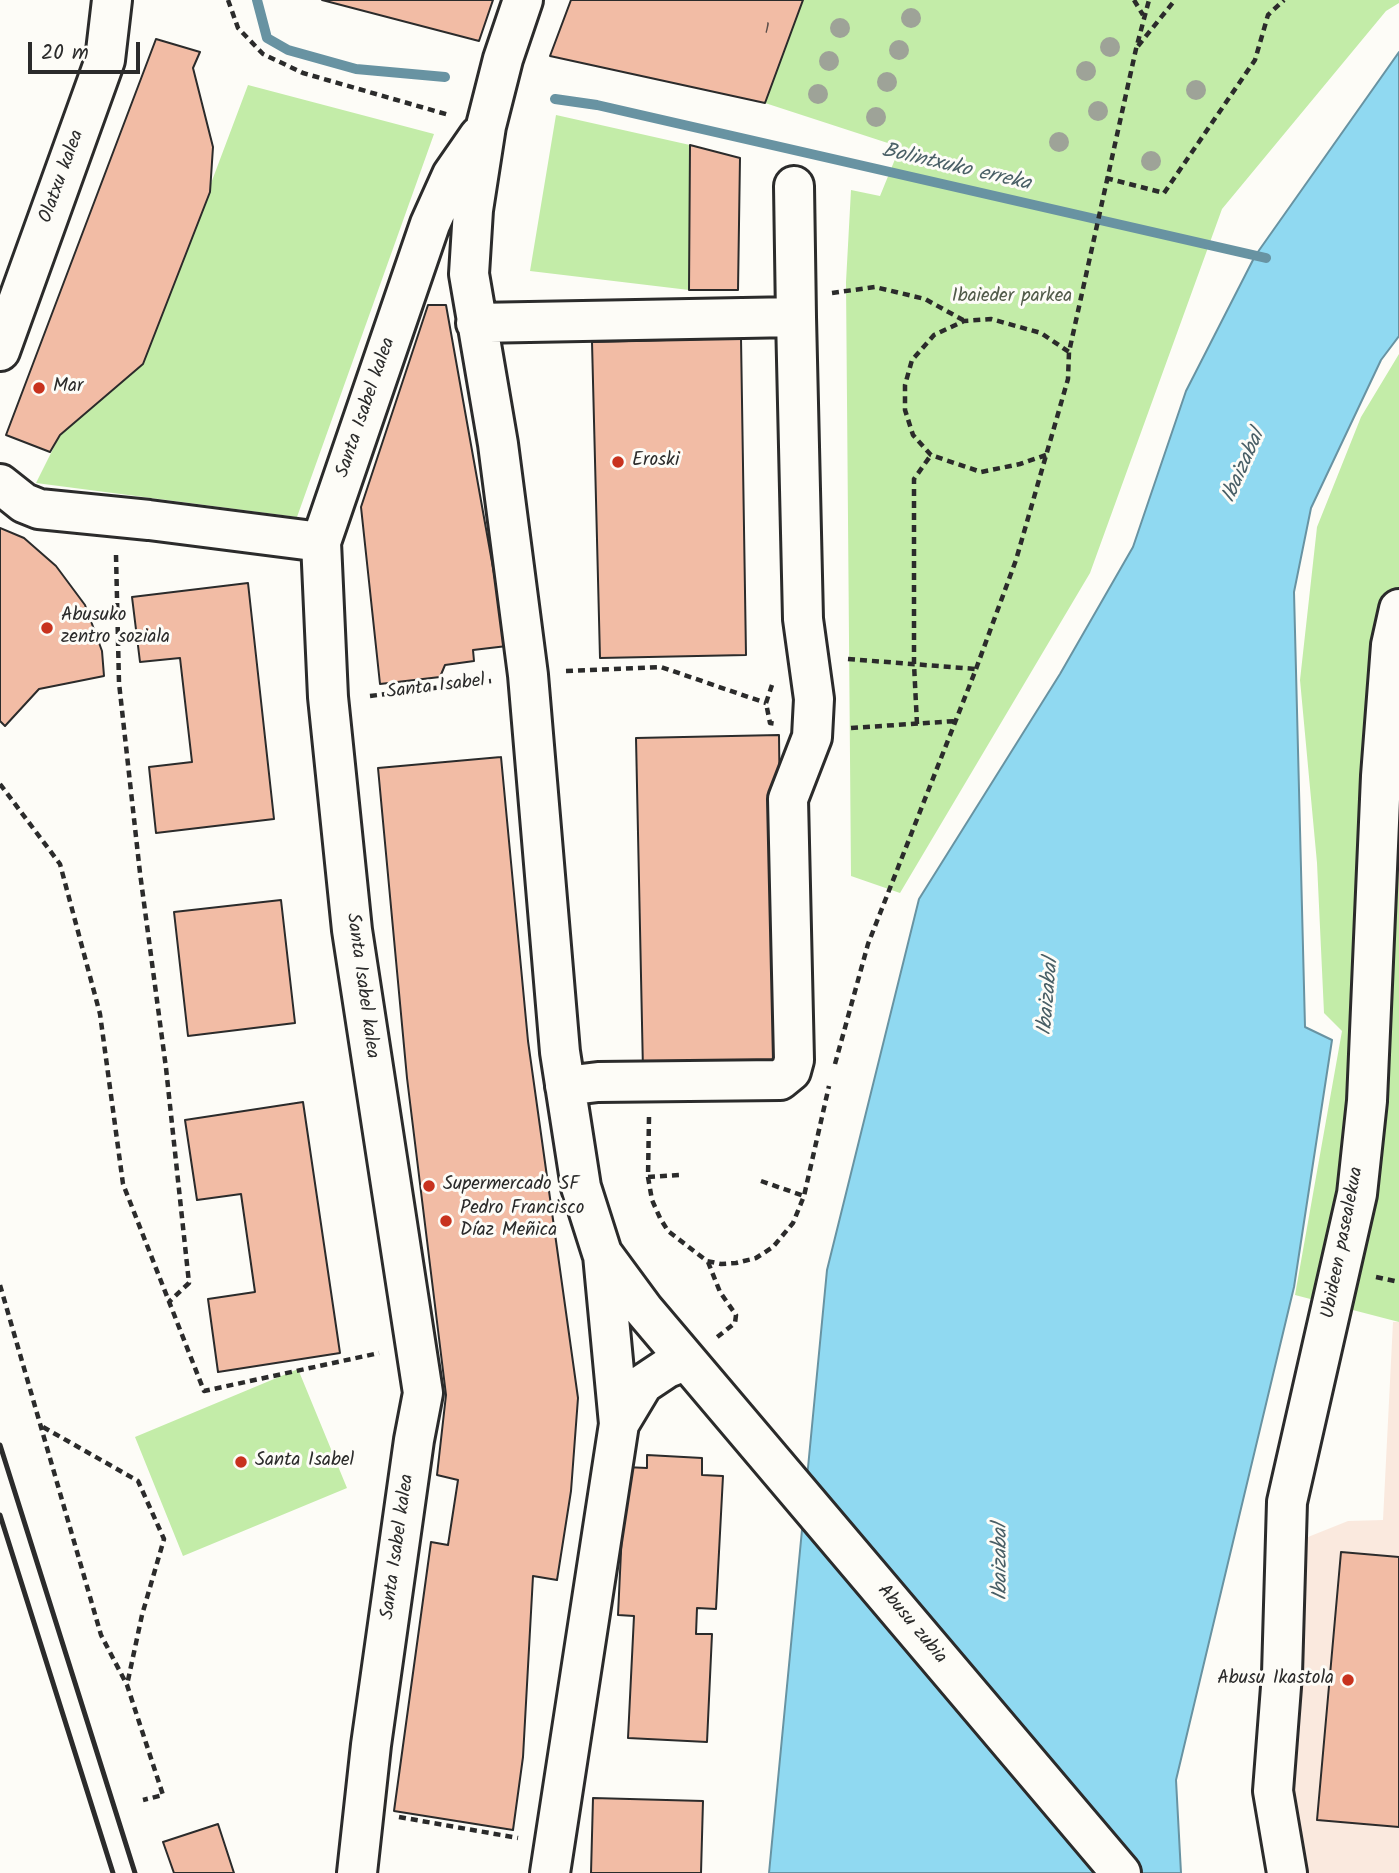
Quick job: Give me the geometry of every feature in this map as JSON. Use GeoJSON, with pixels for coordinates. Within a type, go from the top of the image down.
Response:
{"type":"FeatureCollection","features":[{"type":"Feature","properties":{"kind":"street","name":"Olatxu kalea"},"geometry":{"type":"LineString","coordinates":[[0,351],[105,60],[112,0]]}},
{"type":"Feature","properties":{"kind":"street","name":"Santa Isabel kalea"},"geometry":{"type":"LineString","coordinates":[[523,0],[503,59],[486,126],[473,210],[469,274],[498,444],[528,675],[565,1086],[581,1187],[602,1253],[644,1310]]}},
{"type":"Feature","properties":{"kind":"street","name":"Santa Isabel kalea"},"geometry":{"type":"LineString","coordinates":[[357,1873],[372,1745],[414,1440],[423,1393],[352,930],[328,696],[321,542],[430,224],[452,175],[486,126]]}},
{"type":"Feature","properties":{"kind":"street"},"geometry":{"type":"LineString","coordinates":[[565,1086],[598,1082],[780,1080],[791,1071],[794,1060],[788,799],[812,737],[814,699],[803,619],[793,186]]}},
{"type":"Feature","properties":{"kind":"street"},"geometry":{"type":"LineString","coordinates":[[476,323],[796,317]]}},
{"type":"Feature","properties":{"kind":"street"},"geometry":{"type":"LineString","coordinates":[[0,484],[24,503],[39,509],[321,542]]}},
{"type":"Feature","properties":{"kind":"street","name":"Ubideen pasealekua"},"geometry":{"type":"LineString","coordinates":[[1287,1873],[1273,1791],[1282,1674],[1287,1502],[1357,1194],[1367,1101],[1382,763],[1391,645],[1399,609]]}},
{"type":"Feature","properties":{"kind":"street"},"geometry":{"type":"LineString","coordinates":[[552,1859],[619,1424],[602,1253]]}},
{"type":"Feature","properties":{"kind":"street","name":"Abusu zubia"},"geometry":{"type":"LineString","coordinates":[[644,1310],[1121,1873]]}},
{"type":"Feature","properties":{"kind":"street"},"geometry":{"type":"LineString","coordinates":[[619,1424],[643,1384],[667,1368],[693,1369]]}},
{"type":"Feature","properties":{"kind":"path"},"geometry":{"type":"LineString","coordinates":[[228,0],[238,28],[263,54],[273,59],[303,73],[486,126]]}},
{"type":"Feature","properties":{"kind":"path"},"geometry":{"type":"LineString","coordinates":[[1134,0],[1144,16]]}},
{"type":"Feature","properties":{"kind":"path"},"geometry":{"type":"LineString","coordinates":[[834,1065],[868,944],[1016,560],[1068,379],[1069,352],[1088,261],[1149,0]]}},
{"type":"Feature","properties":{"kind":"path"},"geometry":{"type":"LineString","coordinates":[[1136,49],[1175,0]]}},
{"type":"Feature","properties":{"kind":"path"},"geometry":{"type":"LineString","coordinates":[[1107,178],[1164,192],[1255,60],[1268,15],[1284,0]]}},
{"type":"Feature","properties":{"kind":"path"},"geometry":{"type":"LineString","coordinates":[[827,293],[875,287],[925,299],[964,321]]}},
{"type":"Feature","properties":{"kind":"path"},"geometry":{"type":"LineString","coordinates":[[1046,455],[1020,464],[981,472],[931,455],[913,435],[905,410],[905,385],[912,360],[934,335],[964,321],[992,319],[1041,333],[1069,352]]}},
{"type":"Feature","properties":{"kind":"path"},"geometry":{"type":"LineString","coordinates":[[916,724],[914,479],[931,455]]}},
{"type":"Feature","properties":{"kind":"path"},"geometry":{"type":"LineString","coordinates":[[115,517],[119,683],[189,1283],[169,1301]]}},
{"type":"Feature","properties":{"kind":"path"},"geometry":{"type":"LineString","coordinates":[[840,659],[976,669]]}},
{"type":"Feature","properties":{"kind":"path"},"geometry":{"type":"LineString","coordinates":[[560,671],[662,667],[766,702]]}},
{"type":"Feature","properties":{"kind":"path","name":"Santa Isabel"},"geometry":{"type":"LineString","coordinates":[[370,696],[503,679]]}},
{"type":"Feature","properties":{"kind":"path"},"geometry":{"type":"LineString","coordinates":[[840,728],[956,721]]}},
{"type":"Feature","properties":{"kind":"path"},"geometry":{"type":"LineString","coordinates":[[0,784],[60,864],[100,1014],[123,1184],[204,1391],[388,1351]]}},
{"type":"Feature","properties":{"kind":"path"},"geometry":{"type":"LineString","coordinates":[[649,1082],[648,1177],[652,1200],[668,1231],[707,1261],[721,1264],[756,1258],[773,1247],[793,1223],[804,1196],[831,1078]]}},
{"type":"Feature","properties":{"kind":"path"},"geometry":{"type":"LineString","coordinates":[[648,1177],[679,1175]]}},
{"type":"Feature","properties":{"kind":"path"},"geometry":{"type":"LineString","coordinates":[[761,1181],[804,1196]]}},
{"type":"Feature","properties":{"kind":"path"},"geometry":{"type":"LineString","coordinates":[[693,1369],[735,1323],[736,1315],[720,1292],[707,1261]]}},
{"type":"Feature","properties":{"kind":"path"},"geometry":{"type":"LineString","coordinates":[[0,1284],[101,1635],[127,1685],[163,1795],[143,1800]]}},
{"type":"Feature","properties":{"kind":"path"},"geometry":{"type":"LineString","coordinates":[[41,1426],[138,1481],[164,1539],[142,1615],[127,1685]]}},
{"type":"Feature","properties":{"kind":"path"},"geometry":{"type":"LineString","coordinates":[[365,1811],[552,1859]]}},
{"type":"Feature","properties":{"kind":"shaded area","name":"Abusu Ikastola"},"geometry":{"type":"Polygon","coordinates":[[[1393,1322],[1399,1322],[1399,1873],[1303,1873],[1291,1821],[1303,1539],[1348,1521],[1383,1520],[1393,1322]]]}},
{"type":"Feature","properties":{"kind":"green space","name":"Ibaieder parkea"},"geometry":{"type":"Polygon","coordinates":[[[803,0],[1399,0],[1399,3],[1386,11],[1222,209],[1090,573],[900,893],[851,876],[846,282],[851,190],[880,196],[900,147],[765,103],[803,0]]]}},
{"type":"Feature","properties":{"kind":"green space"},"geometry":{"type":"Polygon","coordinates":[[[248,85],[434,134],[297,517],[36,483],[60,435],[143,364],[248,85]]]}},
{"type":"Feature","properties":{"kind":"green space"},"geometry":{"type":"Polygon","coordinates":[[[556,115],[690,145],[689,290],[530,271],[556,115]]]}},
{"type":"Feature","properties":{"kind":"green space"},"geometry":{"type":"Polygon","coordinates":[[[1399,354],[1399,1322],[1295,1295],[1342,1031],[1324,1013],[1317,863],[1300,680],[1317,527],[1361,417],[1399,354]]]}},
{"type":"Feature","properties":{"kind":"green space","name":"Santa Isabel"},"geometry":{"type":"Polygon","coordinates":[[[298,1369],[347,1488],[183,1556],[135,1437],[298,1369]]]}},
{"type":"Feature","properties":{"kind":"water","name":"Ibaizabal"},"geometry":{"type":"Polygon","coordinates":[[[1399,52],[1399,336],[1381,360],[1311,508],[1294,592],[1305,1027],[1332,1040],[1294,1287],[1176,1780],[1181,1873],[769,1873],[827,1270],[919,899],[1060,674],[1133,547],[1186,391],[1255,256],[1399,52]]]}},
{"type":"Feature","properties":{"kind":"building"},"geometry":{"type":"Polygon","coordinates":[[[322,0],[493,0],[479,41],[322,0]]]}},
{"type":"Feature","properties":{"kind":"building"},"geometry":{"type":"Polygon","coordinates":[[[571,0],[803,0],[765,103],[550,56],[571,0]]]}},
{"type":"Feature","properties":{"kind":"building"},"geometry":{"type":"Polygon","coordinates":[[[156,39],[200,52],[193,68],[213,147],[210,192],[143,364],[60,435],[50,452],[6,435],[156,39]]]}},
{"type":"Feature","properties":{"kind":"building"},"geometry":{"type":"Polygon","coordinates":[[[690,145],[740,158],[738,290],[689,290],[690,145]]]}},
{"type":"Feature","properties":{"kind":"building"},"geometry":{"type":"Polygon","coordinates":[[[428,305],[446,305],[507,646],[473,650],[474,661],[445,665],[440,677],[380,684],[361,507],[428,305]]]}},
{"type":"Feature","properties":{"kind":"building"},"geometry":{"type":"Polygon","coordinates":[[[741,338],[746,655],[600,658],[592,342],[741,338]]]}},
{"type":"Feature","properties":{"kind":"building","name":"Abusuko zentro soziala"},"geometry":{"type":"Polygon","coordinates":[[[0,528],[24,538],[56,566],[85,605],[102,651],[104,676],[39,689],[5,726],[0,721],[0,528]]]}},
{"type":"Feature","properties":{"kind":"building"},"geometry":{"type":"Polygon","coordinates":[[[248,583],[274,819],[156,833],[149,767],[192,762],[180,658],[140,662],[132,597],[248,583]]]}},
{"type":"Feature","properties":{"kind":"building"},"geometry":{"type":"Polygon","coordinates":[[[779,735],[783,1069],[643,1071],[636,738],[779,735]]]}},
{"type":"Feature","properties":{"kind":"building"},"geometry":{"type":"Polygon","coordinates":[[[501,757],[528,1041],[578,1398],[571,1491],[557,1580],[533,1576],[523,1757],[513,1830],[394,1811],[431,1542],[448,1545],[458,1480],[437,1475],[446,1395],[407,1078],[378,768],[501,757]]]}},
{"type":"Feature","properties":{"kind":"building"},"geometry":{"type":"Polygon","coordinates":[[[281,900],[295,1023],[188,1036],[174,912],[281,900]]]}},
{"type":"Feature","properties":{"kind":"building"},"geometry":{"type":"Polygon","coordinates":[[[303,1102],[340,1353],[218,1372],[208,1299],[255,1292],[241,1194],[197,1200],[185,1120],[303,1102]]]}},
{"type":"Feature","properties":{"kind":"building"},"geometry":{"type":"Polygon","coordinates":[[[647,1455],[702,1458],[702,1475],[723,1476],[716,1609],[697,1608],[696,1634],[712,1634],[707,1742],[628,1738],[634,1616],[618,1615],[625,1467],[647,1468],[647,1455]]]}},
{"type":"Feature","properties":{"kind":"building"},"geometry":{"type":"Polygon","coordinates":[[[1341,1552],[1399,1557],[1399,1827],[1317,1820],[1341,1552]]]}},
{"type":"Feature","properties":{"kind":"building"},"geometry":{"type":"Polygon","coordinates":[[[593,1798],[703,1801],[701,1873],[591,1873],[593,1798]]]}},
{"type":"Feature","properties":{"kind":"building"},"geometry":{"type":"Polygon","coordinates":[[[218,1824],[234,1873],[174,1873],[163,1842],[218,1824]]]}},
{"type":"Feature","properties":{"kind":"waterway","name":"Bolintxuko erreka"},"geometry":{"type":"LineString","coordinates":[[257,0],[267,38],[288,50],[356,69],[445,77]]}},
{"type":"Feature","properties":{"kind":"waterway","name":"Bolintxuko erreka"},"geometry":{"type":"LineString","coordinates":[[555,99],[597,105],[1266,258]]}},
{"type":"Feature","properties":{"kind":"railway"},"geometry":{"type":"LineString","coordinates":[[0,1445],[135,1873]]}},
{"type":"Feature","properties":{"kind":"railway"},"geometry":{"type":"LineString","coordinates":[[0,1515],[113,1873]]}},
{"type":"Feature","properties":{"kind":"place","name":"Mar"},"geometry":{"type":"Point","coordinates":[39,388]}},
{"type":"Feature","properties":{"kind":"place","name":"Eroski"},"geometry":{"type":"Point","coordinates":[618,462]}},
{"type":"Feature","properties":{"kind":"place","name":"Abusuko zentro soziala"},"geometry":{"type":"Point","coordinates":[47,628]}},
{"type":"Feature","properties":{"kind":"place","name":"Supermercado SF"},"geometry":{"type":"Point","coordinates":[429,1186]}},
{"type":"Feature","properties":{"kind":"place","name":"Pedro Francisco Díaz Meñica"},"geometry":{"type":"Point","coordinates":[446,1221]}},
{"type":"Feature","properties":{"kind":"place","name":"Santa Isabel"},"geometry":{"type":"Point","coordinates":[241,1462]}},
{"type":"Feature","properties":{"kind":"place","name":"Abusu Ikastola"},"geometry":{"type":"Point","coordinates":[1348,1680]}}]}
